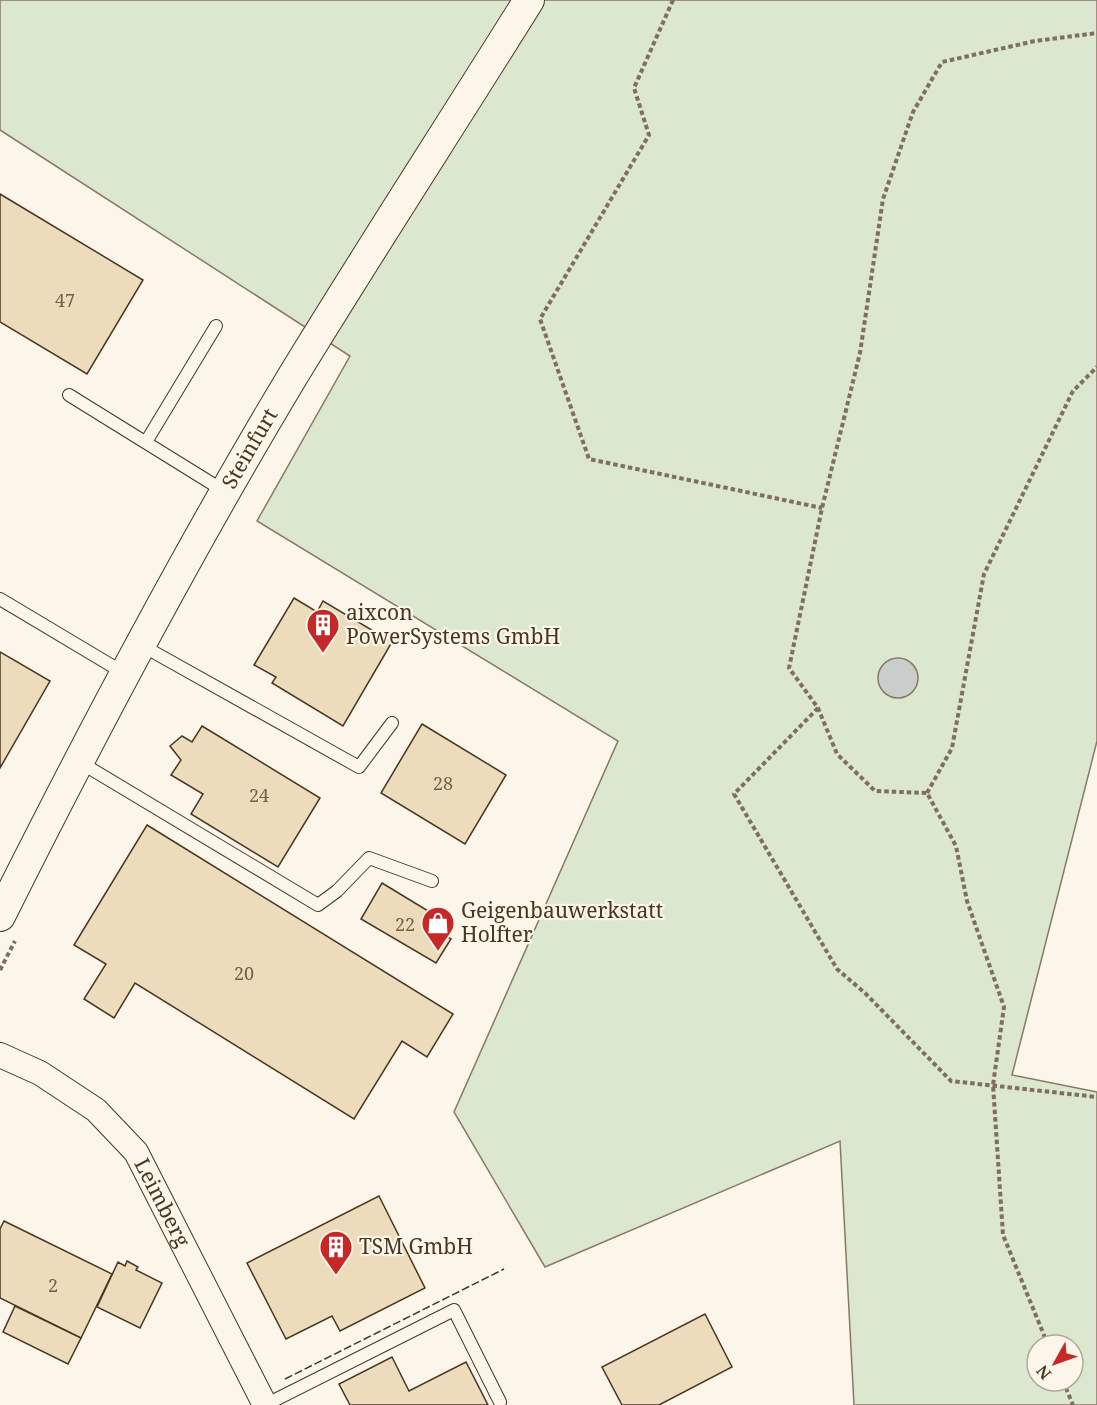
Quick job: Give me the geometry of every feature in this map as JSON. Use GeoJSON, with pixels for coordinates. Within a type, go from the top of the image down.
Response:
{"type":"FeatureCollection","features":[{"type":"Feature","properties":{"kind":"street","name":"Steinfurt"},"geometry":{"type":"LineString","coordinates":[[0,916],[77,761],[225,492],[295,373],[529,0]]}},
{"type":"Feature","properties":{"kind":"street","name":"Leimberg"},"geometry":{"type":"LineString","coordinates":[[0,1055],[40,1072],[96,1110],[136,1152],[265,1405]]}},
{"type":"Feature","properties":{"kind":"lane"},"geometry":{"type":"LineString","coordinates":[[146,442],[216,326]]}},
{"type":"Feature","properties":{"kind":"lane"},"geometry":{"type":"LineString","coordinates":[[69,395],[225,492]]}},
{"type":"Feature","properties":{"kind":"lane"},"geometry":{"type":"LineString","coordinates":[[0,599],[124,673]]}},
{"type":"Feature","properties":{"kind":"lane"},"geometry":{"type":"LineString","coordinates":[[140,644],[359,767],[392,723]]}},
{"type":"Feature","properties":{"kind":"lane"},"geometry":{"type":"LineString","coordinates":[[77,761],[318,904],[337,891],[369,858],[432,881]]}},
{"type":"Feature","properties":{"kind":"lane"},"geometry":{"type":"LineString","coordinates":[[265,1405],[454,1310],[500,1402]]}},
{"type":"Feature","properties":{"kind":"path"},"geometry":{"type":"LineString","coordinates":[[673,0],[634,88],[649,135],[540,319],[589,459],[822,508]]}},
{"type":"Feature","properties":{"kind":"path"},"geometry":{"type":"LineString","coordinates":[[927,793],[875,791],[837,754],[818,708],[789,668],[822,508],[860,352],[883,199],[913,112],[942,62],[1035,41],[1097,33]]}},
{"type":"Feature","properties":{"kind":"path"},"geometry":{"type":"LineString","coordinates":[[927,793],[952,748],[984,574],[1073,391],[1097,367]]}},
{"type":"Feature","properties":{"kind":"path"},"geometry":{"type":"LineString","coordinates":[[818,708],[734,794],[837,969],[865,993],[951,1081],[1097,1097]]}},
{"type":"Feature","properties":{"kind":"path"},"geometry":{"type":"LineString","coordinates":[[927,793],[956,846],[967,901],[1004,1007],[993,1085],[1003,1235],[1043,1333]]}},
{"type":"Feature","properties":{"kind":"green space"},"geometry":{"type":"Polygon","coordinates":[[[0,0],[1097,0],[1097,741],[1012,1075],[1097,1092],[1097,1405],[854,1405],[840,1141],[545,1267],[454,1112],[618,741],[257,521],[350,356],[0,130],[0,0]]]}},
{"type":"Feature","properties":{"kind":"shaded area"},"geometry":{"type":"Polygon","coordinates":[[[898,658],[912,664],[918,678],[912,692],[898,698],[884,692],[878,678],[884,664],[898,658]]]}},
{"type":"Feature","properties":{"kind":"building"},"geometry":{"type":"Polygon","coordinates":[[[0,194],[143,280],[87,374],[0,322],[0,194]]]}},
{"type":"Feature","properties":{"kind":"building","name":"aixcon PowerSystems GmbH"},"geometry":{"type":"Polygon","coordinates":[[[294,598],[317,612],[323,601],[392,642],[343,726],[272,683],[276,677],[254,665],[294,598]]]}},
{"type":"Feature","properties":{"kind":"building"},"geometry":{"type":"Polygon","coordinates":[[[0,652],[50,681],[0,768],[0,652]]]}},
{"type":"Feature","properties":{"kind":"building"},"geometry":{"type":"Polygon","coordinates":[[[422,724],[506,775],[465,844],[381,793],[422,724]]]}},
{"type":"Feature","properties":{"kind":"building"},"geometry":{"type":"Polygon","coordinates":[[[202,726],[320,798],[278,867],[191,814],[203,794],[171,775],[181,760],[170,746],[182,736],[192,742],[202,726]]]}},
{"type":"Feature","properties":{"kind":"building"},"geometry":{"type":"Polygon","coordinates":[[[147,825],[453,1014],[427,1057],[402,1041],[354,1119],[135,983],[114,1018],[84,999],[106,964],[74,945],[147,825]]]}},
{"type":"Feature","properties":{"kind":"building"},"geometry":{"type":"Polygon","coordinates":[[[382,883],[443,920],[437,930],[451,939],[436,963],[361,919],[382,883]]]}},
{"type":"Feature","properties":{"kind":"building","name":"TSM GmbH"},"geometry":{"type":"Polygon","coordinates":[[[379,1196],[425,1288],[340,1331],[332,1316],[286,1339],[247,1263],[379,1196]]]}},
{"type":"Feature","properties":{"kind":"building"},"geometry":{"type":"Polygon","coordinates":[[[4,1221],[112,1274],[81,1338],[0,1298],[0,1229],[4,1221]]]}},
{"type":"Feature","properties":{"kind":"building"},"geometry":{"type":"Polygon","coordinates":[[[127,1261],[138,1267],[136,1270],[162,1283],[140,1328],[97,1307],[118,1262],[125,1266],[127,1261]]]}},
{"type":"Feature","properties":{"kind":"building"},"geometry":{"type":"Polygon","coordinates":[[[15,1306],[81,1338],[68,1364],[3,1332],[15,1306]]]}},
{"type":"Feature","properties":{"kind":"building"},"geometry":{"type":"Polygon","coordinates":[[[705,1314],[732,1367],[659,1405],[622,1405],[602,1367],[705,1314]]]}},
{"type":"Feature","properties":{"kind":"building"},"geometry":{"type":"Polygon","coordinates":[[[392,1357],[409,1391],[466,1362],[488,1405],[350,1405],[339,1384],[392,1357]]]}},
{"type":"Feature","properties":{"kind":"fence"},"geometry":{"type":"LineString","coordinates":[[285,1379],[504,1269]]}},
{"type":"Feature","properties":{"kind":"place","name":"aixcon PowerSystems GmbH"},"geometry":{"type":"Point","coordinates":[323,654]}},
{"type":"Feature","properties":{"kind":"place","name":"Geigenbauwerkstatt Holfter"},"geometry":{"type":"Point","coordinates":[438,952]}},
{"type":"Feature","properties":{"kind":"place","name":"TSM GmbH"},"geometry":{"type":"Point","coordinates":[336,1276]}}]}
